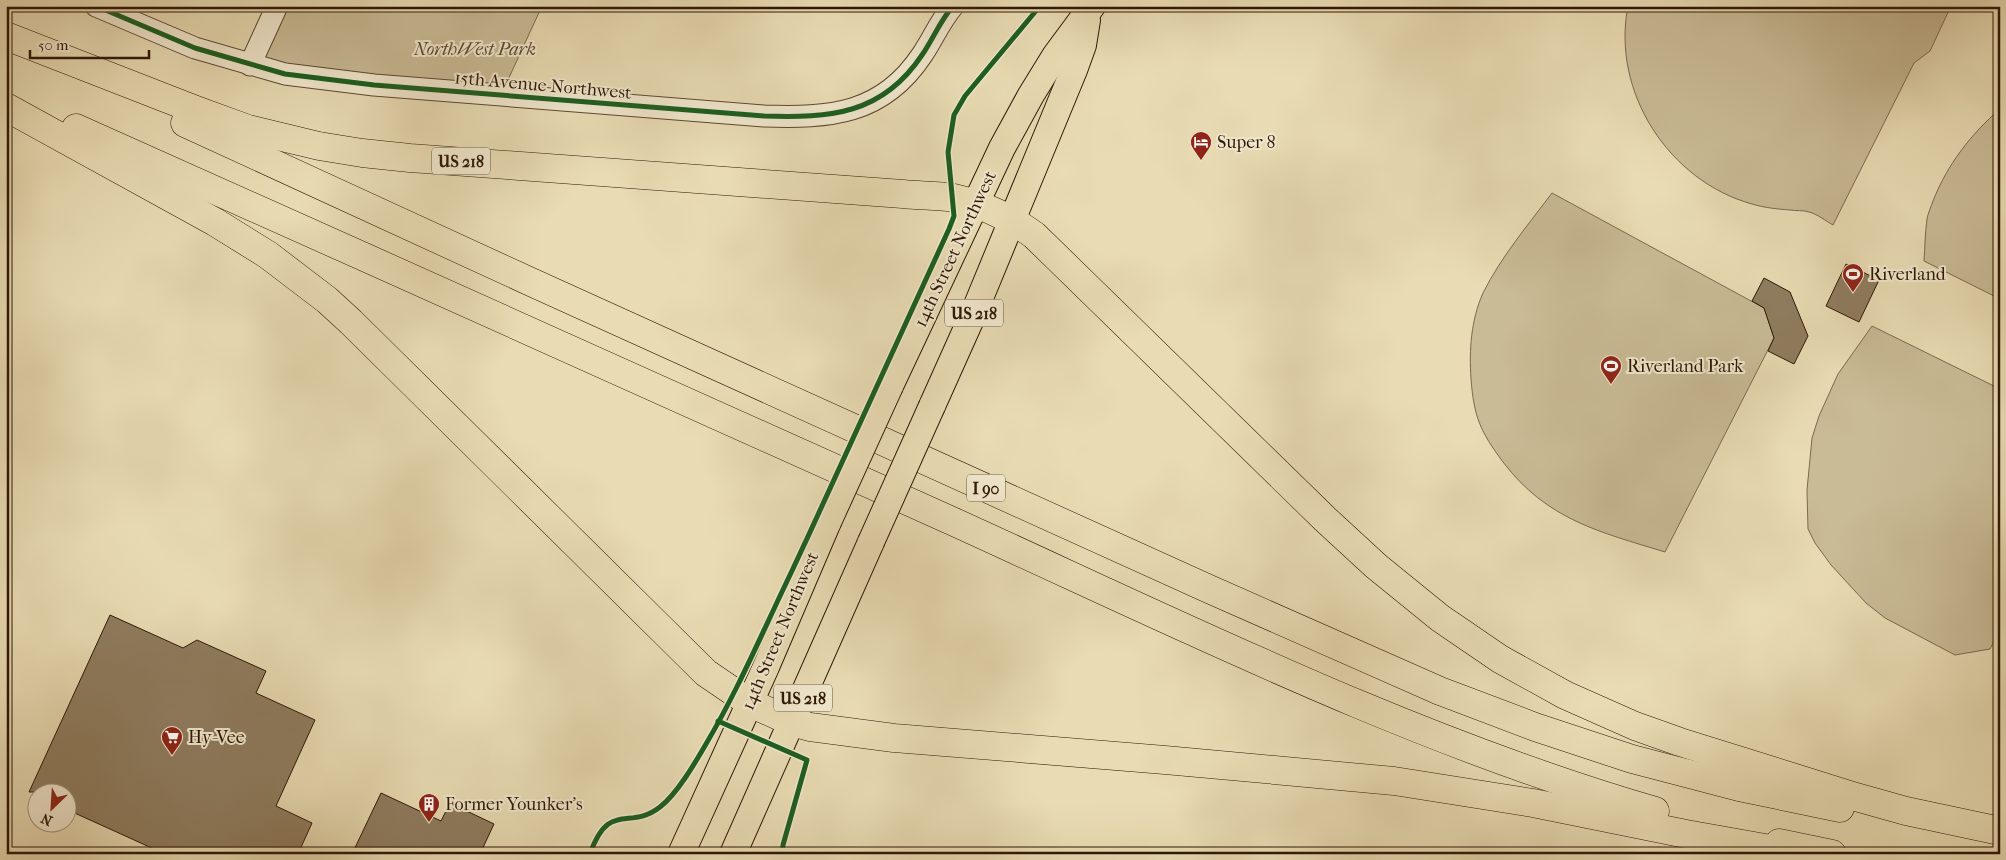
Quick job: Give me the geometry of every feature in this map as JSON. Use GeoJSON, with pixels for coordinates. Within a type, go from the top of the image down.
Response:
{"type":"FeatureCollection","features":[{"type":"Feature","properties":{"kind":"highway","name":"US 218"},"geometry":{"type":"LineString","coordinates":[[6,36],[239,126],[319,146],[410,158],[953,198],[976,204],[1012,220]]}},
{"type":"Feature","properties":{"kind":"highway","name":"I 90"},"geometry":{"type":"LineString","coordinates":[[6,41],[540,286],[1440,691],[1535,727],[1592,746],[1729,785],[1788,799],[1888,816],[2000,831]]}},
{"type":"Feature","properties":{"kind":"highway","name":"I 90"},"geometry":{"type":"LineString","coordinates":[[6,96],[1374,712],[1468,749],[1597,794],[1728,830],[1832,854]]}},
{"type":"Feature","properties":{"kind":"highway","name":"US 218"},"geometry":{"type":"LineString","coordinates":[[6,107],[215,222],[268,255],[327,300],[481,449],[690,659],[706,674],[750,703]]}},
{"type":"Feature","properties":{"kind":"highway"},"geometry":{"type":"LineString","coordinates":[[1012,220],[1034,235],[1056,254],[1325,519],[1376,566],[1440,618],[1500,659],[1565,695],[1635,726],[1680,742],[1856,797],[2000,831]]}},
{"type":"Feature","properties":{"kind":"highway"},"geometry":{"type":"LineString","coordinates":[[750,703],[792,722],[810,727],[894,738],[1194,762],[1394,781],[1533,803],[1686,834],[1798,854]]}},
{"type":"Feature","properties":{"kind":"main road","name":"14th Street Northwest"},"geometry":{"type":"LineString","coordinates":[[681,854],[750,703],[828,522],[1002,148],[1031,95],[1086,8]]}},
{"type":"Feature","properties":{"kind":"main road","name":"14th Street Northwest"},"geometry":{"type":"LineString","coordinates":[[733,854],[975,310],[1074,70],[1082,45],[1086,8]]}},
{"type":"Feature","properties":{"kind":"street","name":"15th Avenue Northwest"},"geometry":{"type":"LineString","coordinates":[[96,6],[187,45],[285,74],[374,85],[764,116],[801,117],[835,114],[852,110],[873,101],[893,88],[910,72],[953,6]]}},
{"type":"Feature","properties":{"kind":"street"},"geometry":{"type":"LineString","coordinates":[[250,65],[277,6]]}},
{"type":"Feature","properties":{"kind":"green space","name":"NorthWest Park"},"geometry":{"type":"Polygon","coordinates":[[[277,6],[542,6],[501,95],[250,65],[277,6]]]}},
{"type":"Feature","properties":{"kind":"green space"},"geometry":{"type":"Polygon","coordinates":[[[1628,6],[1951,6],[1930,51],[1914,63],[1833,225],[1809,212],[1776,209],[1752,204],[1722,192],[1695,175],[1672,154],[1652,129],[1638,100],[1629,70],[1625,38],[1628,6]]]}},
{"type":"Feature","properties":{"kind":"green space"},"geometry":{"type":"Polygon","coordinates":[[[2000,109],[2000,299],[1924,261],[1927,219],[1945,175],[1979,129],[2000,109]]]}},
{"type":"Feature","properties":{"kind":"green space","name":"Riverland Park"},"geometry":{"type":"Polygon","coordinates":[[[1552,193],[1764,308],[1774,338],[1665,552],[1597,530],[1556,511],[1538,498],[1520,482],[1503,462],[1489,441],[1476,414],[1472,392],[1470,357],[1473,324],[1479,303],[1506,254],[1552,193]]]}},
{"type":"Feature","properties":{"kind":"green space"},"geometry":{"type":"Polygon","coordinates":[[[1872,326],[2000,389],[2000,630],[1990,649],[1955,655],[1885,618],[1866,603],[1831,565],[1815,543],[1808,529],[1807,490],[1812,438],[1819,416],[1838,374],[1872,326]]]}},
{"type":"Feature","properties":{"kind":"building","name":"Riverland"},"geometry":{"type":"Polygon","coordinates":[[[1846,264],[1879,280],[1859,322],[1826,306],[1846,264]]]}},
{"type":"Feature","properties":{"kind":"building"},"geometry":{"type":"Polygon","coordinates":[[[1764,278],[1790,292],[1808,336],[1794,364],[1768,351],[1774,338],[1764,308],[1752,301],[1764,278]]]}},
{"type":"Feature","properties":{"kind":"building","name":"Hy-Vee"},"geometry":{"type":"Polygon","coordinates":[[[110,615],[183,648],[197,640],[266,671],[256,693],[315,720],[276,806],[312,823],[298,854],[165,854],[78,815],[78,782],[34,782],[110,615]]]}},
{"type":"Feature","properties":{"kind":"building","name":"Former Younker's"},"geometry":{"type":"Polygon","coordinates":[[[381,793],[441,821],[450,803],[494,824],[480,854],[352,854],[381,793]]]}},
{"type":"Feature","properties":{"kind":"cycle path"},"geometry":{"type":"LineString","coordinates":[[96,6],[195,48],[285,74],[374,85],[764,116],[811,116],[853,109],[872,101],[890,90],[906,75],[922,55],[953,6]]}},
{"type":"Feature","properties":{"kind":"cycle path"},"geometry":{"type":"LineString","coordinates":[[590,854],[597,837],[612,822],[649,814],[666,801],[691,769],[718,724],[830,489],[949,229],[954,216],[948,152],[954,115],[965,96],[1040,6]]}},
{"type":"Feature","properties":{"kind":"cycle path"},"geometry":{"type":"LineString","coordinates":[[718,721],[807,760],[782,854]]}},
{"type":"Feature","properties":{"kind":"place","name":"Super 8"},"geometry":{"type":"Point","coordinates":[1201,161]}},
{"type":"Feature","properties":{"kind":"place","name":"Riverland"},"geometry":{"type":"Point","coordinates":[1853,293]}},
{"type":"Feature","properties":{"kind":"place","name":"Riverland Park"},"geometry":{"type":"Point","coordinates":[1611,385]}},
{"type":"Feature","properties":{"kind":"place","name":"Hy-Vee"},"geometry":{"type":"Point","coordinates":[172,756]}},
{"type":"Feature","properties":{"kind":"place","name":"Former Younker's"},"geometry":{"type":"Point","coordinates":[429,823]}}]}
